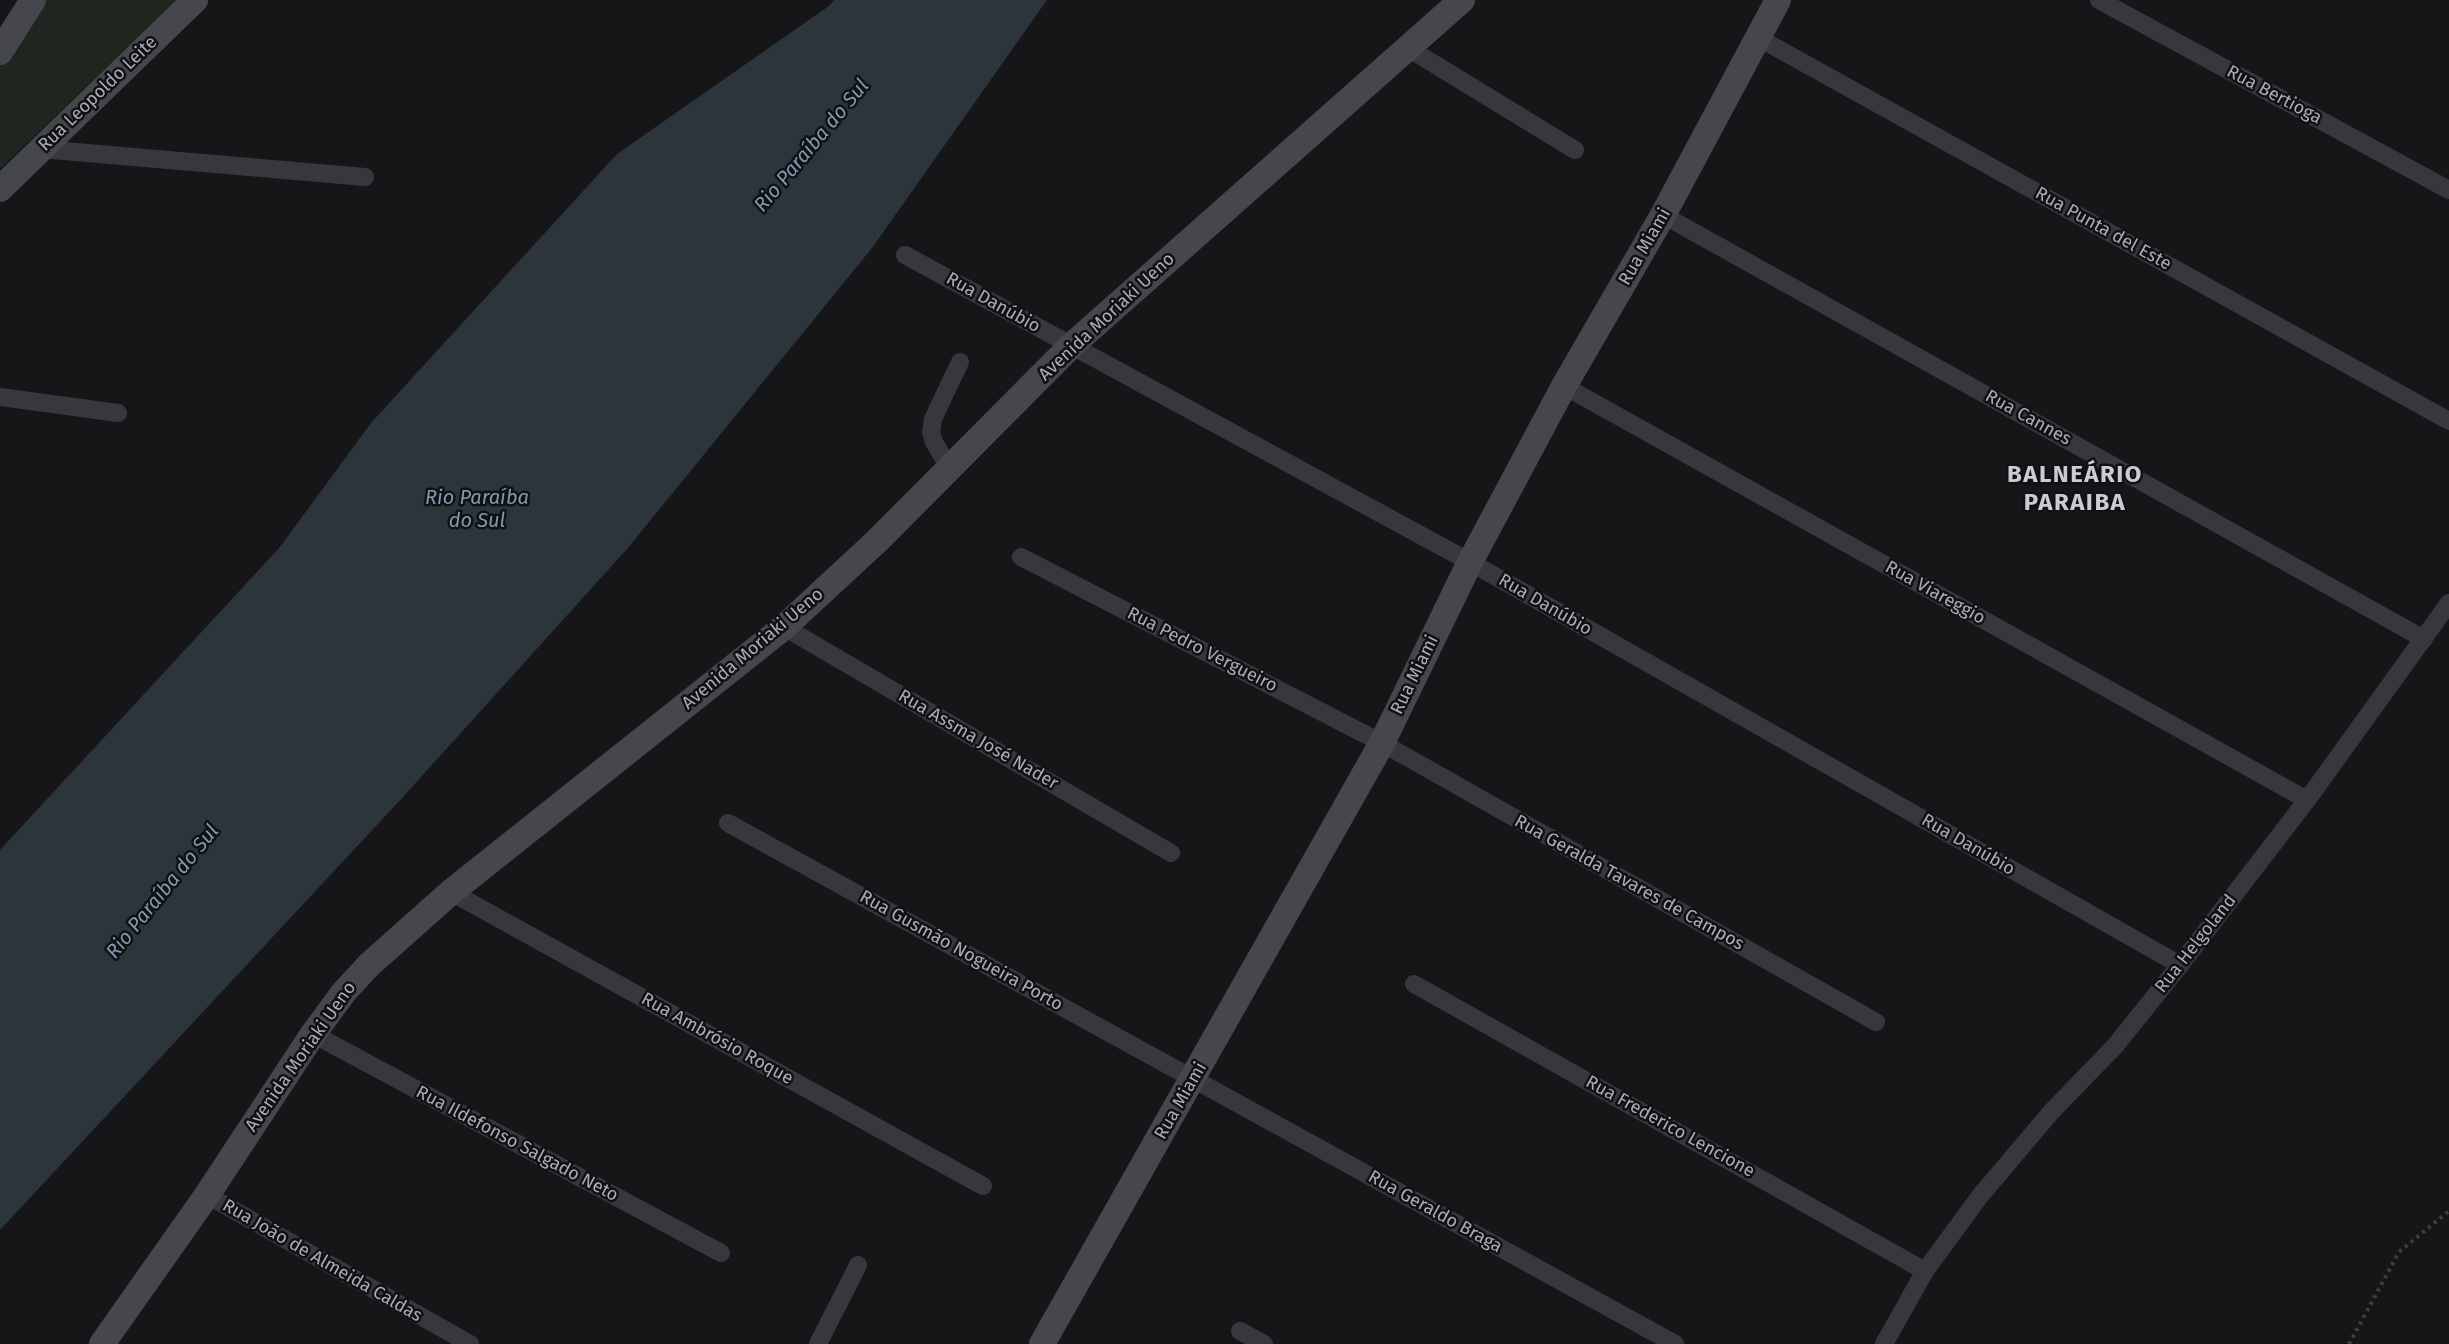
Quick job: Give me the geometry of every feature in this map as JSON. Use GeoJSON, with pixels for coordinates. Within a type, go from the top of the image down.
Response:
{"type":"FeatureCollection","features":[{"type":"Feature","properties":{"kind":"street"},"geometry":{"type":"LineString","coordinates":[[0,51],[33,0]]}},
{"type":"Feature","properties":{"kind":"street","name":"Rua Leopoldo Leite"},"geometry":{"type":"LineString","coordinates":[[0,189],[195,0]]}},
{"type":"Feature","properties":{"kind":"street","name":"Avenida Moriaki Ueno"},"geometry":{"type":"LineString","coordinates":[[102,1344],[207,1195],[313,1034],[344,992],[369,965],[451,892],[784,627],[877,541],[1071,346],[1462,0]]}},
{"type":"Feature","properties":{"kind":"street","name":"Rua Miami"},"geometry":{"type":"LineString","coordinates":[[1042,1344],[1194,1079],[1382,743],[1470,562],[1564,386],[1663,215],[1756,37],[1778,0]]}},
{"type":"Feature","properties":{"kind":"street","name":"Rua Bertioga"},"geometry":{"type":"LineString","coordinates":[[2099,0],[2449,190]]}},
{"type":"Feature","properties":{"kind":"street","name":"Rua Punta del Este"},"geometry":{"type":"LineString","coordinates":[[1756,37],[2449,421]]}},
{"type":"Feature","properties":{"kind":"street"},"geometry":{"type":"LineString","coordinates":[[1408,48],[1575,150]]}},
{"type":"Feature","properties":{"kind":"street"},"geometry":{"type":"LineString","coordinates":[[41,149],[365,177]]}},
{"type":"Feature","properties":{"kind":"street","name":"Rua Cannes"},"geometry":{"type":"LineString","coordinates":[[1663,215],[2424,639]]}},
{"type":"Feature","properties":{"kind":"street","name":"Rua Danúbio"},"geometry":{"type":"LineString","coordinates":[[905,255],[1470,562],[2180,965]]}},
{"type":"Feature","properties":{"kind":"street"},"geometry":{"type":"LineString","coordinates":[[950,469],[933,442],[931,432],[933,419],[960,362]]}},
{"type":"Feature","properties":{"kind":"street","name":"Rua Viareggio"},"geometry":{"type":"LineString","coordinates":[[1564,386],[2307,800]]}},
{"type":"Feature","properties":{"kind":"street"},"geometry":{"type":"LineString","coordinates":[[0,397],[118,413]]}},
{"type":"Feature","properties":{"kind":"street","name":"Rua Pedro Vergueiro"},"geometry":{"type":"LineString","coordinates":[[1022,557],[1382,743]]}},
{"type":"Feature","properties":{"kind":"street","name":"Rua Helgoland"},"geometry":{"type":"LineString","coordinates":[[1884,1344],[1925,1271],[1980,1196],[2052,1111],[2115,1046],[2180,965],[2307,800],[2449,603]]}},
{"type":"Feature","properties":{"kind":"street","name":"Rua Assma José Nader"},"geometry":{"type":"LineString","coordinates":[[784,627],[1171,853]]}},
{"type":"Feature","properties":{"kind":"street","name":"Rua Geralda Tavares de Campos"},"geometry":{"type":"LineString","coordinates":[[1382,743],[1876,1022]]}},
{"type":"Feature","properties":{"kind":"street","name":"Rua Gusmão Nogueira Porto"},"geometry":{"type":"LineString","coordinates":[[728,823],[1194,1079]]}},
{"type":"Feature","properties":{"kind":"street","name":"Rua Ambrósio Roque"},"geometry":{"type":"LineString","coordinates":[[451,892],[983,1186]]}},
{"type":"Feature","properties":{"kind":"street","name":"Rua Frederico Lencione"},"geometry":{"type":"LineString","coordinates":[[1414,984],[1925,1271]]}},
{"type":"Feature","properties":{"kind":"street","name":"Rua Ildefonso Salgado Neto"},"geometry":{"type":"LineString","coordinates":[[313,1034],[721,1253]]}},
{"type":"Feature","properties":{"kind":"street","name":"Rua Geraldo Braga"},"geometry":{"type":"LineString","coordinates":[[1194,1079],[1676,1344]]}},
{"type":"Feature","properties":{"kind":"street","name":"Rua João de Almeida Caldas"},"geometry":{"type":"LineString","coordinates":[[207,1195],[470,1344]]}},
{"type":"Feature","properties":{"kind":"street"},"geometry":{"type":"LineString","coordinates":[[818,1344],[858,1265]]}},
{"type":"Feature","properties":{"kind":"street"},"geometry":{"type":"LineString","coordinates":[[1240,1331],[1264,1344]]}},
{"type":"Feature","properties":{"kind":"path"},"geometry":{"type":"LineString","coordinates":[[2349,1344],[2399,1252],[2449,1210]]}},
{"type":"Feature","properties":{"kind":"shaded area"},"geometry":{"type":"Polygon","coordinates":[[[46,0],[177,0],[0,169],[0,65],[46,0]]]}},
{"type":"Feature","properties":{"kind":"water","name":"Rio Paraíba do Sul"},"geometry":{"type":"Polygon","coordinates":[[[834,0],[1047,0],[872,248],[627,549],[402,798],[0,1230],[0,850],[280,547],[371,423],[617,154],[829,6],[834,0]]]}},
{"type":"Feature","properties":{"kind":"district","name":"BALNEÁRIO PARAIBA"},"geometry":{"type":"Point","coordinates":[2075,489]}}]}
